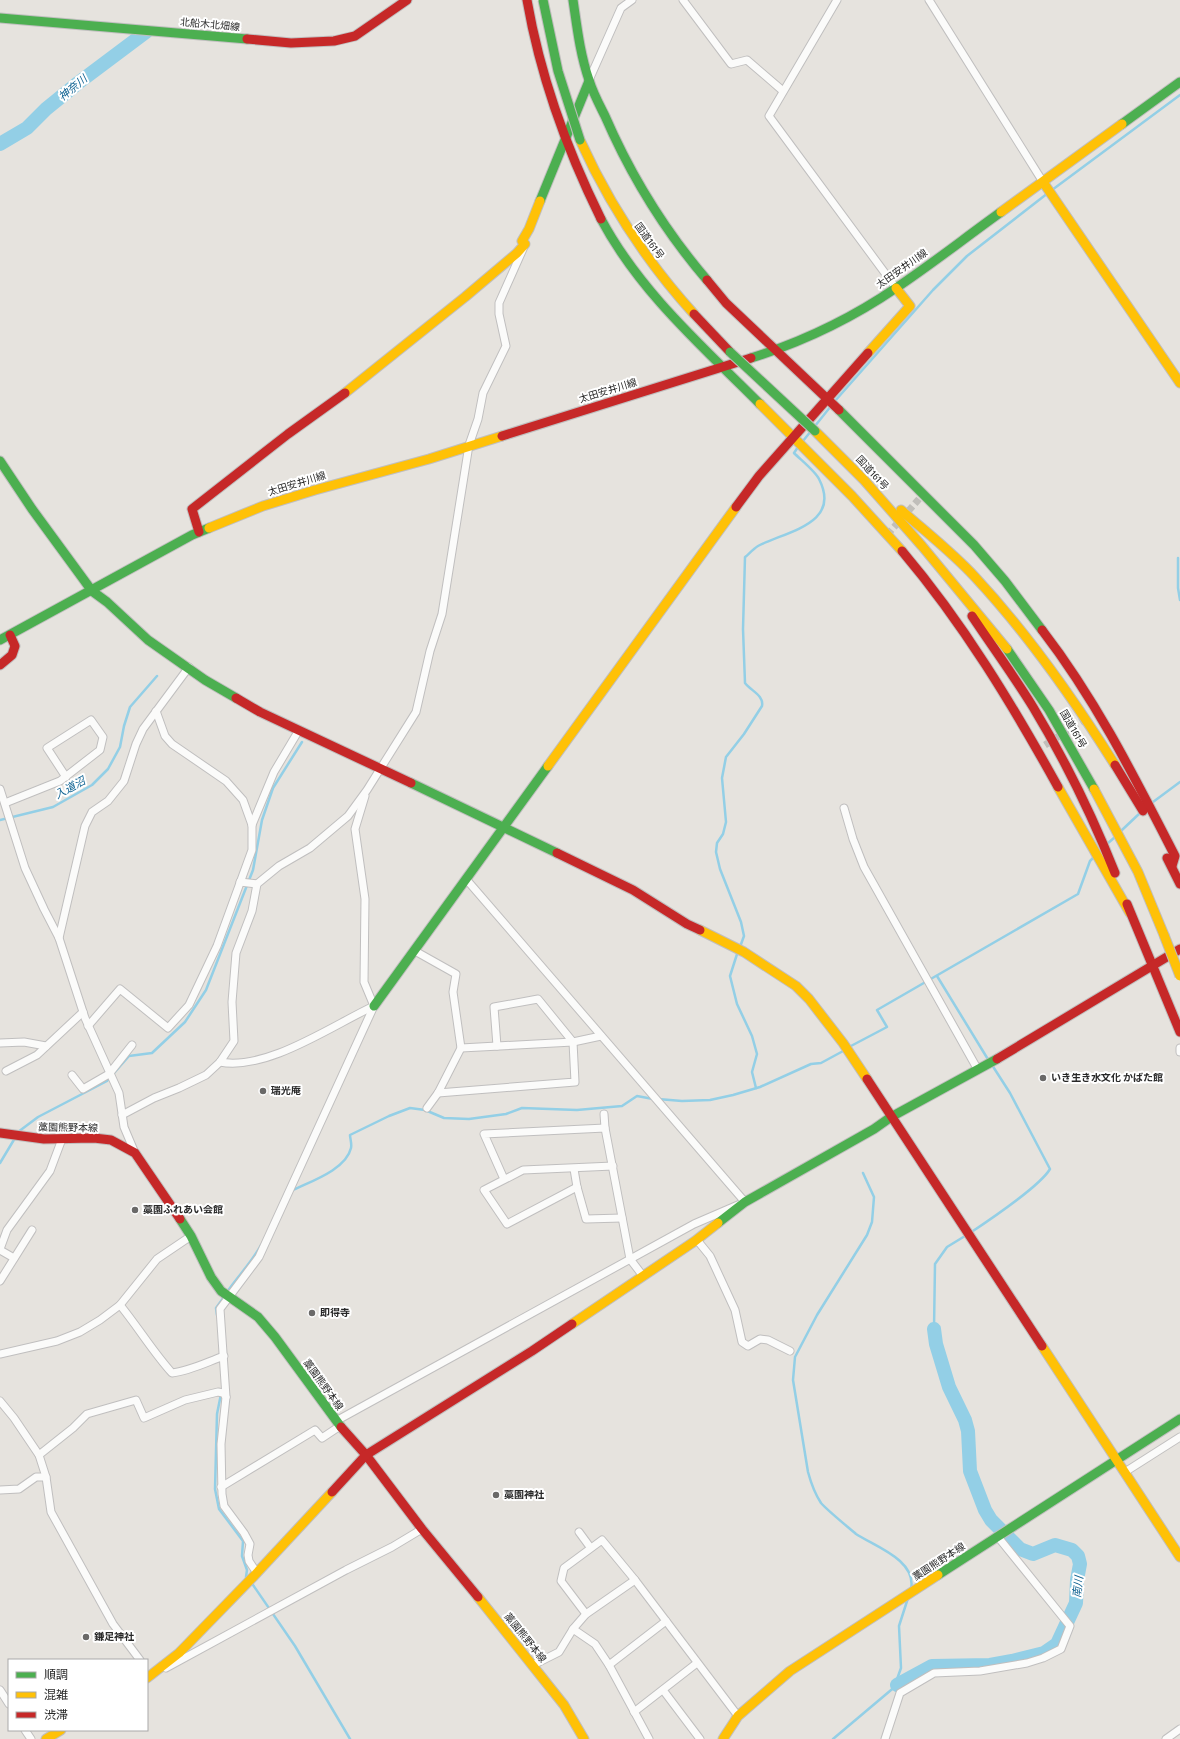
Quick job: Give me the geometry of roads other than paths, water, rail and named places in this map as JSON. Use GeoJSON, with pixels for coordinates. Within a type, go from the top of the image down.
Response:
{"type":"FeatureCollection","features":[{"type":"Feature","properties":{"kind":"main road","name":"北船木北畑線"},"geometry":{"type":"LineString","coordinates":[[0,18],[291,43],[334,41],[355,36],[407,0]]}},
{"type":"Feature","properties":{"kind":"main road"},"geometry":{"type":"LineString","coordinates":[[527,0],[542,66],[565,140],[582,181],[603,223],[628,264],[664,308],[820,463],[887,534],[951,611],[1041,747],[1099,859],[1130,913]]}},
{"type":"Feature","properties":{"kind":"main road","name":"国道161号"},"geometry":{"type":"LineString","coordinates":[[543,0],[551,45],[580,140],[597,178],[632,238],[678,296],[730,352],[864,480],[1000,639],[1030,681],[1077,756],[1116,828],[1138,872],[1180,976]]}},
{"type":"Feature","properties":{"kind":"main road"},"geometry":{"type":"LineString","coordinates":[[572,0],[581,52],[589,81],[618,146],[660,219],[685,254],[726,303],[828,399],[921,497],[974,545],[1005,581],[1054,644],[1098,711],[1145,807]]}},
{"type":"Feature","properties":{"kind":"main road"},"geometry":{"type":"LineString","coordinates":[[199,532],[192,509],[288,434],[340,397],[465,297],[517,253],[525,244],[522,241],[529,229],[589,81]]}},
{"type":"Feature","properties":{"kind":"main road","name":"太田安井川線"},"geometry":{"type":"LineString","coordinates":[[0,640],[192,535],[263,506],[314,490],[428,459],[777,350],[804,339],[856,313],[1048,189],[1180,82]]}},
{"type":"Feature","properties":{"kind":"main road"},"geometry":{"type":"LineString","coordinates":[[1048,189],[1180,383]]}},
{"type":"Feature","properties":{"kind":"main road"},"geometry":{"type":"LineString","coordinates":[[374,1006],[505,828],[759,476],[910,306],[896,288]]}},
{"type":"Feature","properties":{"kind":"main road"},"geometry":{"type":"LineString","coordinates":[[0,461],[32,509],[92,591],[107,602],[148,640],[189,667],[205,680],[254,708],[633,890],[686,924],[744,952],[780,974],[809,998],[844,1044],[1180,1557]]}},
{"type":"Feature","properties":{"kind":"main road"},"geometry":{"type":"LineString","coordinates":[[864,480],[890,500],[974,576],[1002,607],[1039,653],[1080,709],[1145,807],[1175,856],[1172,866],[1180,884]]}},
{"type":"Feature","properties":{"kind":"main road"},"geometry":{"type":"LineString","coordinates":[[942,571],[1018,684],[1060,755],[1103,842],[1130,913],[1180,1032]]}},
{"type":"Feature","properties":{"kind":"main road"},"geometry":{"type":"LineString","coordinates":[[0,665],[12,655],[15,646],[10,635]]}},
{"type":"Feature","properties":{"kind":"main road"},"geometry":{"type":"LineString","coordinates":[[149,1674],[179,1654],[366,1455],[532,1351],[697,1240],[745,1202],[874,1129],[891,1117],[982,1068],[1180,949]]}},
{"type":"Feature","properties":{"kind":"main road","name":"藁園熊野本線"},"geometry":{"type":"LineString","coordinates":[[0,1133],[10,1136],[44,1139],[94,1138],[111,1140],[135,1153],[191,1236],[211,1277],[226,1296],[258,1317],[263,1322],[338,1423],[366,1455],[422,1529],[533,1665],[564,1706],[584,1739]]}},
{"type":"Feature","properties":{"kind":"main road","name":"藁園熊野本線"},"geometry":{"type":"LineString","coordinates":[[723,1739],[738,1716],[790,1671],[1180,1419]]}},
{"type":"Feature","properties":{"kind":"main road"},"geometry":{"type":"LineString","coordinates":[[46,1739],[58,1731]]}},
{"type":"Feature","properties":{"kind":"street"},"geometry":{"type":"LineString","coordinates":[[589,81],[621,8],[632,0]]}},
{"type":"Feature","properties":{"kind":"street"},"geometry":{"type":"LineString","coordinates":[[683,0],[731,64],[747,60],[783,91]]}},
{"type":"Feature","properties":{"kind":"street"},"geometry":{"type":"LineString","coordinates":[[837,0],[769,116],[896,288]]}},
{"type":"Feature","properties":{"kind":"street"},"geometry":{"type":"LineString","coordinates":[[929,0],[1048,189]]}},
{"type":"Feature","properties":{"kind":"street"},"geometry":{"type":"LineString","coordinates":[[242,882],[256,883],[279,866],[295,858],[328,834],[348,816],[367,790],[416,712],[430,651],[442,614],[469,445],[478,419],[483,393],[506,346],[499,314],[500,303],[525,244]]}},
{"type":"Feature","properties":{"kind":"street"},"geometry":{"type":"LineString","coordinates":[[59,938],[85,826],[92,812],[108,801],[124,781],[136,744],[143,729],[189,667]]}},
{"type":"Feature","properties":{"kind":"street"},"geometry":{"type":"LineString","coordinates":[[1087,718],[1098,711]]}},
{"type":"Feature","properties":{"kind":"street"},"geometry":{"type":"LineString","coordinates":[[88,1026],[120,988],[168,1028],[189,1005],[218,946],[242,882],[252,850],[252,825],[243,800],[226,781],[172,744],[165,736],[156,712]]}},
{"type":"Feature","properties":{"kind":"street"},"geometry":{"type":"LineString","coordinates":[[5,803],[60,782],[100,750],[102,738],[90,720],[47,748],[66,777]]}},
{"type":"Feature","properties":{"kind":"street"},"geometry":{"type":"LineString","coordinates":[[252,825],[274,772],[299,730]]}},
{"type":"Feature","properties":{"kind":"street"},"geometry":{"type":"LineString","coordinates":[[0,789],[25,868],[59,938],[88,1026],[113,1083],[119,1093],[125,1131],[135,1153]]}},
{"type":"Feature","properties":{"kind":"street"},"geometry":{"type":"LineString","coordinates":[[257,1572],[249,1561],[248,1555],[250,1544],[244,1533],[224,1506],[222,1487],[221,1432],[224,1356],[220,1310],[226,1296],[259,1257],[374,1006],[364,982],[365,899],[355,829],[367,790]]}},
{"type":"Feature","properties":{"kind":"street"},"geometry":{"type":"LineString","coordinates":[[844,808],[853,839],[864,867],[925,976],[982,1068]]}},
{"type":"Feature","properties":{"kind":"street"},"geometry":{"type":"LineString","coordinates":[[222,1487],[315,1430],[322,1438],[338,1423],[630,1259],[694,1224],[745,1202],[466,879]]}},
{"type":"Feature","properties":{"kind":"street"},"geometry":{"type":"LineString","coordinates":[[122,1115],[154,1098],[206,1075],[220,1062],[234,1041],[232,1002],[236,953],[252,911],[256,883]]}},
{"type":"Feature","properties":{"kind":"street"},"geometry":{"type":"LineString","coordinates":[[415,951],[456,974],[453,992],[461,1048],[438,1093],[427,1108]]}},
{"type":"Feature","properties":{"kind":"street"},"geometry":{"type":"LineString","coordinates":[[438,1093],[576,1082],[573,1042],[538,999],[494,1007],[497,1046]]}},
{"type":"Feature","properties":{"kind":"street"},"geometry":{"type":"LineString","coordinates":[[220,1062],[228,1064],[262,1060],[285,1051],[374,1006]]}},
{"type":"Feature","properties":{"kind":"street"},"geometry":{"type":"LineString","coordinates":[[6,1071],[37,1055],[83,1012]]}},
{"type":"Feature","properties":{"kind":"street"},"geometry":{"type":"LineString","coordinates":[[461,1048],[573,1042],[601,1036]]}},
{"type":"Feature","properties":{"kind":"street"},"geometry":{"type":"LineString","coordinates":[[0,1043],[24,1042],[46,1046]]}},
{"type":"Feature","properties":{"kind":"street"},"geometry":{"type":"LineString","coordinates":[[72,1076],[83,1089],[109,1074],[132,1045]]}},
{"type":"Feature","properties":{"kind":"street"},"geometry":{"type":"LineString","coordinates":[[604,1114],[605,1128],[630,1259],[643,1276]]}},
{"type":"Feature","properties":{"kind":"street"},"geometry":{"type":"LineString","coordinates":[[504,1179],[484,1134],[605,1128]]}},
{"type":"Feature","properties":{"kind":"street"},"geometry":{"type":"LineString","coordinates":[[14,1258],[0,1249],[7,1230],[50,1171],[62,1139]]}},
{"type":"Feature","properties":{"kind":"street"},"geometry":{"type":"LineString","coordinates":[[577,1187],[507,1224],[484,1190],[523,1170],[574,1169],[613,1166]]}},
{"type":"Feature","properties":{"kind":"street"},"geometry":{"type":"LineString","coordinates":[[574,1169],[577,1187],[586,1219],[622,1218]]}},
{"type":"Feature","properties":{"kind":"street"},"geometry":{"type":"LineString","coordinates":[[0,1281],[32,1230]]}},
{"type":"Feature","properties":{"kind":"street"},"geometry":{"type":"LineString","coordinates":[[0,1354],[57,1341],[80,1332],[100,1320],[120,1305],[157,1259],[191,1236]]}},
{"type":"Feature","properties":{"kind":"street"},"geometry":{"type":"LineString","coordinates":[[697,1240],[710,1256],[735,1310],[742,1342],[748,1346],[760,1339],[768,1340],[790,1351]]}},
{"type":"Feature","properties":{"kind":"street"},"geometry":{"type":"LineString","coordinates":[[120,1305],[138,1327],[161,1361],[172,1373],[185,1372],[224,1356]]}},
{"type":"Feature","properties":{"kind":"street"},"geometry":{"type":"LineString","coordinates":[[39,1455],[87,1414],[95,1410],[136,1400],[144,1418],[185,1400],[223,1394]]}},
{"type":"Feature","properties":{"kind":"street"},"geometry":{"type":"LineString","coordinates":[[0,1401],[14,1418],[39,1455],[46,1477],[51,1512],[113,1624],[139,1659]]}},
{"type":"Feature","properties":{"kind":"street"},"geometry":{"type":"LineString","coordinates":[[1125,1472],[1180,1437]]}},
{"type":"Feature","properties":{"kind":"street"},"geometry":{"type":"LineString","coordinates":[[0,1490],[19,1489],[36,1477],[46,1477]]}},
{"type":"Feature","properties":{"kind":"street"},"geometry":{"type":"LineString","coordinates":[[149,1674],[339,1573],[392,1547],[422,1529]]}},
{"type":"Feature","properties":{"kind":"street"},"geometry":{"type":"LineString","coordinates":[[579,1532],[590,1547]]}},
{"type":"Feature","properties":{"kind":"street"},"geometry":{"type":"LineString","coordinates":[[885,1739],[900,1693],[934,1673],[980,1671],[1027,1663],[1043,1658],[1061,1649],[1070,1626],[1002,1534]]}},
{"type":"Feature","properties":{"kind":"street"},"geometry":{"type":"LineString","coordinates":[[586,1614],[562,1581],[564,1568],[590,1547],[602,1540],[635,1580],[738,1716]]}},
{"type":"Feature","properties":{"kind":"street"},"geometry":{"type":"LineString","coordinates":[[533,1665],[559,1652],[573,1628],[586,1614],[635,1580]]}},
{"type":"Feature","properties":{"kind":"street"},"geometry":{"type":"LineString","coordinates":[[609,1665],[666,1621]]}},
{"type":"Feature","properties":{"kind":"street"},"geometry":{"type":"LineString","coordinates":[[573,1628],[595,1644],[609,1665],[649,1739]]}},
{"type":"Feature","properties":{"kind":"street"},"geometry":{"type":"LineString","coordinates":[[634,1712],[697,1663]]}},
{"type":"Feature","properties":{"kind":"street"},"geometry":{"type":"LineString","coordinates":[[0,1690],[8,1702]]}},
{"type":"Feature","properties":{"kind":"street"},"geometry":{"type":"LineString","coordinates":[[663,1690],[700,1739]]}},
{"type":"Feature","properties":{"kind":"street"},"geometry":{"type":"LineString","coordinates":[[1166,1739],[1180,1729]]}},
{"type":"Feature","properties":{"kind":"waterway","name":"神奈川"},"geometry":{"type":"LineString","coordinates":[[0,144],[27,128],[46,109],[78,83],[146,32]]}},
{"type":"Feature","properties":{"kind":"waterway"},"geometry":{"type":"LineString","coordinates":[[1052,190],[1180,95]]}},
{"type":"Feature","properties":{"kind":"waterway"},"geometry":{"type":"LineString","coordinates":[[835,401],[933,290],[967,256],[1048,193]]}},
{"type":"Feature","properties":{"kind":"waterway"},"geometry":{"type":"LineString","coordinates":[[815,426],[831,406]]}},
{"type":"Feature","properties":{"kind":"waterway"},"geometry":{"type":"LineString","coordinates":[[803,441],[811,431]]}},
{"type":"Feature","properties":{"kind":"waterway"},"geometry":{"type":"LineString","coordinates":[[740,947],[744,936],[741,922],[720,869],[716,852],[717,843],[723,834],[726,822],[722,778],[726,757],[744,734],[762,706],[759,696],[745,683],[743,629],[745,557],[758,546],[808,524],[817,516],[823,506],[824,494],[819,479],[794,453],[798,447]]}},
{"type":"Feature","properties":{"kind":"waterway"},"geometry":{"type":"LineString","coordinates":[[1178,558],[1178,588],[1180,600]]}},
{"type":"Feature","properties":{"kind":"waterway","name":"入道沼"},"geometry":{"type":"LineString","coordinates":[[0,820],[53,807],[92,785],[108,769],[120,747],[124,726],[130,707],[157,676]]}},
{"type":"Feature","properties":{"kind":"waterway"},"geometry":{"type":"LineString","coordinates":[[18,1132],[38,1117],[107,1081],[129,1056],[152,1053],[185,1022],[206,990],[253,870],[262,820],[273,788],[302,742]]}},
{"type":"Feature","properties":{"kind":"waterway"},"geometry":{"type":"LineString","coordinates":[[1153,802],[1180,782]]}},
{"type":"Feature","properties":{"kind":"waterway"},"geometry":{"type":"LineString","coordinates":[[1122,830],[1140,813]]}},
{"type":"Feature","properties":{"kind":"waterway"},"geometry":{"type":"LineString","coordinates":[[1107,844],[1115,837]]}},
{"type":"Feature","properties":{"kind":"waterway"},"geometry":{"type":"LineString","coordinates":[[849,1047],[887,1027],[877,1010],[1078,894],[1090,861],[1094,857]]}},
{"type":"Feature","properties":{"kind":"waterway"},"geometry":{"type":"LineString","coordinates":[[738,951],[730,976],[737,1004],[752,1036],[757,1054],[752,1072],[756,1088]]}},
{"type":"Feature","properties":{"kind":"waterway"},"geometry":{"type":"LineString","coordinates":[[937,976],[989,1061]]}},
{"type":"Feature","properties":{"kind":"waterway"},"geometry":{"type":"LineString","coordinates":[[658,1099],[682,1101],[710,1100],[733,1095],[760,1087],[811,1064],[821,1063],[845,1050]]}},
{"type":"Feature","properties":{"kind":"waterway"},"geometry":{"type":"LineString","coordinates":[[970,1233],[1025,1194],[1050,1169],[1010,1093],[992,1065]]}},
{"type":"Feature","properties":{"kind":"waterway"},"geometry":{"type":"LineString","coordinates":[[291,1191],[317,1179],[335,1169],[342,1163],[348,1156],[351,1148],[350,1135],[389,1116],[410,1108],[425,1110],[444,1118],[469,1119],[506,1114],[522,1108],[577,1110],[622,1106],[637,1096],[653,1099]]}},
{"type":"Feature","properties":{"kind":"waterway"},"geometry":{"type":"LineString","coordinates":[[0,1163],[15,1138]]}},
{"type":"Feature","properties":{"kind":"waterway"},"geometry":{"type":"LineString","coordinates":[[863,1173],[874,1197],[872,1222],[867,1235],[817,1315],[795,1357],[793,1380],[808,1472],[819,1500],[828,1510],[856,1534],[883,1549],[901,1562],[911,1579],[911,1589]]}},
{"type":"Feature","properties":{"kind":"waterway"},"geometry":{"type":"LineString","coordinates":[[934,1329],[935,1264],[947,1247],[965,1236]]}},
{"type":"Feature","properties":{"kind":"waterway"},"geometry":{"type":"LineString","coordinates":[[227,1292],[261,1245]]}},
{"type":"Feature","properties":{"kind":"waterway"},"geometry":{"type":"LineString","coordinates":[[217,1315],[216,1308],[224,1297]]}},
{"type":"Feature","properties":{"kind":"waterway","name":"南川"},"geometry":{"type":"LineString","coordinates":[[897,1685],[932,1666],[990,1665],[1044,1653],[1057,1644],[1076,1603],[1077,1580],[1080,1564],[1078,1556],[1072,1550],[1055,1545],[1033,1554],[1020,1549],[991,1520],[985,1510],[970,1471],[968,1431],[965,1420],[949,1387],[936,1344],[934,1329]]}},
{"type":"Feature","properties":{"kind":"waterway"},"geometry":{"type":"LineString","coordinates":[[221,1394],[217,1414],[215,1489],[219,1509],[243,1541],[242,1556],[247,1570],[246,1577],[248,1579]]}},
{"type":"Feature","properties":{"kind":"waterway"},"geometry":{"type":"LineString","coordinates":[[251,1582],[295,1646],[350,1739]]}},
{"type":"Feature","properties":{"kind":"waterway","name":"南川"},"geometry":{"type":"LineString","coordinates":[[833,1739],[897,1685],[896,1682],[901,1668],[899,1626],[908,1598]]}},
{"type":"Feature","properties":{"kind":"tunnel"},"geometry":{"type":"LineString","coordinates":[[887,535],[919,499]]}},
{"type":"Feature","properties":{"kind":"tunnel"},"geometry":{"type":"LineString","coordinates":[[1045,745],[1087,718]]}},
{"type":"Feature","properties":{"kind":"place","name":"いき生き水文化 かばた館"},"geometry":{"type":"Point","coordinates":[1043,1078]}},
{"type":"Feature","properties":{"kind":"place","name":"瑞光庵"},"geometry":{"type":"Point","coordinates":[263,1091]}},
{"type":"Feature","properties":{"kind":"place","name":"藁園ふれあい会館"},"geometry":{"type":"Point","coordinates":[135,1210]}},
{"type":"Feature","properties":{"kind":"place","name":"即得寺"},"geometry":{"type":"Point","coordinates":[312,1313]}},
{"type":"Feature","properties":{"kind":"place","name":"藁園神社"},"geometry":{"type":"Point","coordinates":[496,1495]}},
{"type":"Feature","properties":{"kind":"place","name":"鎌足神社"},"geometry":{"type":"Point","coordinates":[86,1637]}}]}
